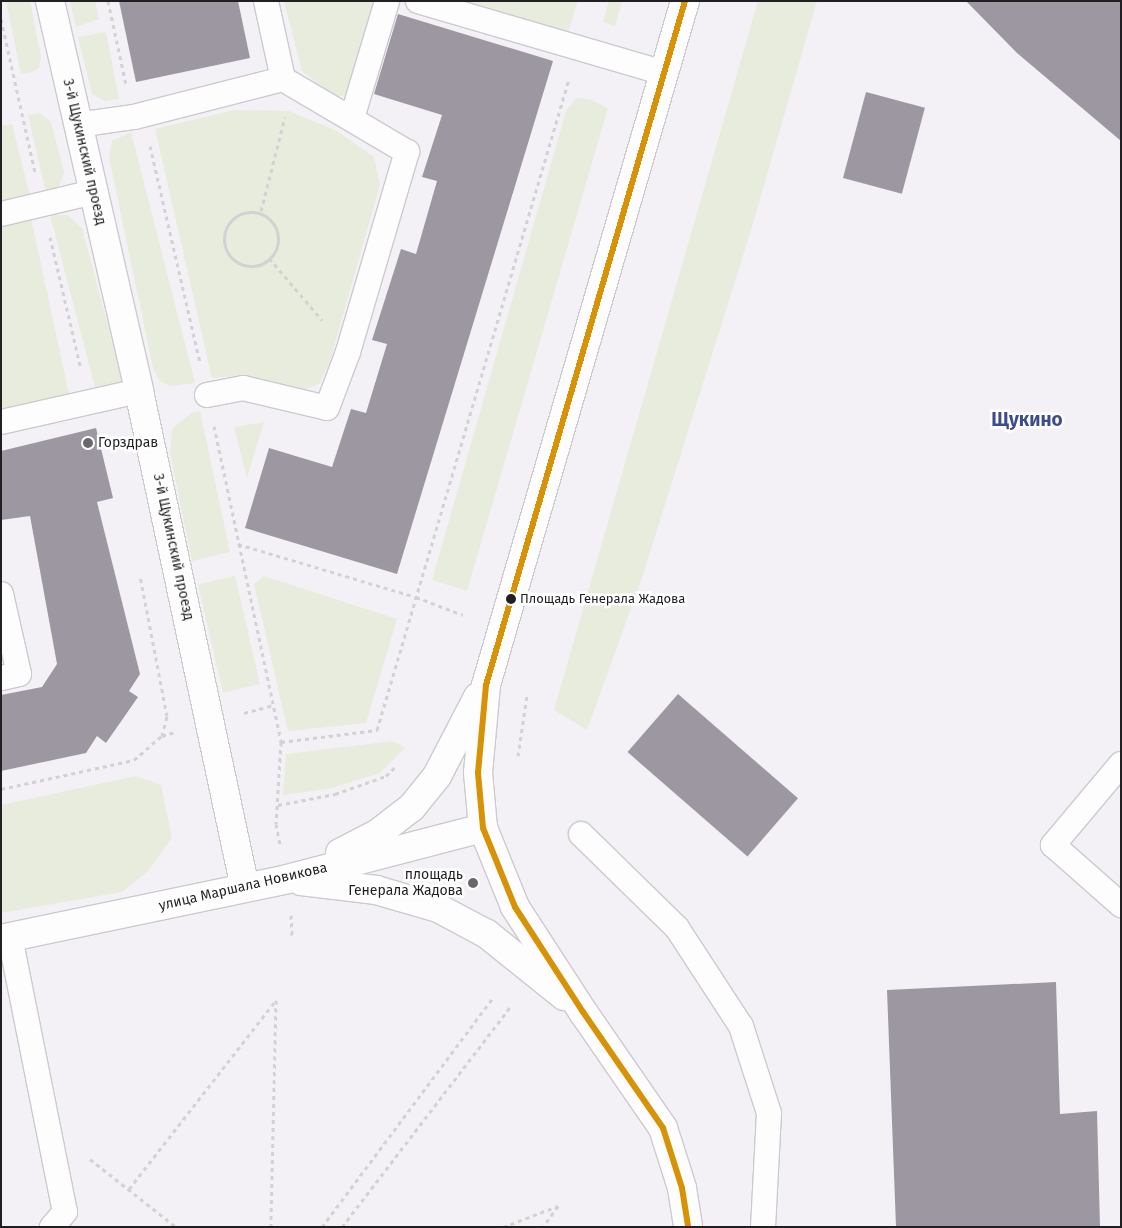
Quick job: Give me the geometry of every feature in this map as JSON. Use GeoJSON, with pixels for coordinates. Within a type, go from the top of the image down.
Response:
{"type":"FeatureCollection","features":[{"type":"Feature","properties":{"kind":"street","name":"3-й Щукинский проезд"},"geometry":{"type":"LineString","coordinates":[[50,1],[140,391],[245,888]]}},
{"type":"Feature","properties":{"kind":"street"},"geometry":{"type":"LineString","coordinates":[[685,1],[486,684],[478,773],[483,828],[515,907],[583,1012],[663,1128],[682,1188],[688,1227]]}},
{"type":"Feature","properties":{"kind":"street"},"geometry":{"type":"LineString","coordinates":[[287,879],[377,834],[412,807],[437,776],[486,684]]}},
{"type":"Feature","properties":{"kind":"street","name":"улица Маршала Новикова"},"geometry":{"type":"LineString","coordinates":[[6,938],[287,879],[483,828]]}},
{"type":"Feature","properties":{"kind":"street"},"geometry":{"type":"LineString","coordinates":[[287,879],[376,890],[438,908],[487,934],[583,1012]]}},
{"type":"Feature","properties":{"kind":"lane"},"geometry":{"type":"LineString","coordinates":[[266,1],[288,81]]}},
{"type":"Feature","properties":{"kind":"lane"},"geometry":{"type":"LineString","coordinates":[[352,118],[387,1]]}},
{"type":"Feature","properties":{"kind":"lane"},"geometry":{"type":"LineString","coordinates":[[418,1],[665,74]]}},
{"type":"Feature","properties":{"kind":"lane"},"geometry":{"type":"LineString","coordinates":[[77,124],[134,117],[288,81],[407,152],[348,352],[327,408],[243,388],[207,395]]}},
{"type":"Feature","properties":{"kind":"lane"},"geometry":{"type":"LineString","coordinates":[[1,214],[93,192]]}},
{"type":"Feature","properties":{"kind":"lane"},"geometry":{"type":"LineString","coordinates":[[1,422],[88,400],[140,391]]}},
{"type":"Feature","properties":{"kind":"lane"},"geometry":{"type":"LineString","coordinates":[[1,594],[19,674],[1,678]]}},
{"type":"Feature","properties":{"kind":"lane"},"geometry":{"type":"LineString","coordinates":[[1121,764],[1052,846],[1121,905]]}},
{"type":"Feature","properties":{"kind":"lane"},"geometry":{"type":"LineString","coordinates":[[582,834],[677,928],[741,1026],[769,1113],[763,1227]]}},
{"type":"Feature","properties":{"kind":"lane"},"geometry":{"type":"LineString","coordinates":[[6,938],[65,1212],[52,1227]]}},
{"type":"Feature","properties":{"kind":"path"},"geometry":{"type":"LineString","coordinates":[[108,1],[134,117],[146,129],[207,395],[282,742],[276,824],[287,879],[292,936]]}},
{"type":"Feature","properties":{"kind":"path"},"geometry":{"type":"LineString","coordinates":[[1,19],[88,400]]}},
{"type":"Feature","properties":{"kind":"path"},"geometry":{"type":"LineString","coordinates":[[282,742],[377,730],[578,47]]}},
{"type":"Feature","properties":{"kind":"path"},"geometry":{"type":"LineString","coordinates":[[260,211],[288,81]]}},
{"type":"Feature","properties":{"kind":"path"},"geometry":{"type":"LineString","coordinates":[[260,211],[277,229],[277,251],[260,266],[238,265],[224,249],[224,227],[241,212],[260,211]]}},
{"type":"Feature","properties":{"kind":"path"},"geometry":{"type":"LineString","coordinates":[[269,258],[348,352]]}},
{"type":"Feature","properties":{"kind":"path"},"geometry":{"type":"LineString","coordinates":[[238,544],[416,597],[463,615]]}},
{"type":"Feature","properties":{"kind":"path"},"geometry":{"type":"LineString","coordinates":[[1,789],[134,760],[162,736],[167,716],[138,570]]}},
{"type":"Feature","properties":{"kind":"path"},"geometry":{"type":"LineString","coordinates":[[517,762],[527,695]]}},
{"type":"Feature","properties":{"kind":"path"},"geometry":{"type":"LineString","coordinates":[[278,805],[335,794],[386,776],[399,764]]}},
{"type":"Feature","properties":{"kind":"path"},"geometry":{"type":"LineString","coordinates":[[322,1227],[494,996]]}},
{"type":"Feature","properties":{"kind":"path"},"geometry":{"type":"LineString","coordinates":[[129,1189],[276,1000],[271,1227]]}},
{"type":"Feature","properties":{"kind":"path"},"geometry":{"type":"LineString","coordinates":[[342,1227],[510,1007]]}},
{"type":"Feature","properties":{"kind":"path"},"geometry":{"type":"LineString","coordinates":[[48,1126],[176,1227]]}},
{"type":"Feature","properties":{"kind":"path"},"geometry":{"type":"LineString","coordinates":[[503,1227],[558,1206],[542,1227]]}},
{"type":"Feature","properties":{"kind":"green space"},"geometry":{"type":"Polygon","coordinates":[[[6,1],[30,1],[41,57],[39,68],[30,73],[21,74],[6,1]]]}},
{"type":"Feature","properties":{"kind":"green space"},"geometry":{"type":"Polygon","coordinates":[[[70,1],[95,1],[99,19],[76,27],[70,1]]]}},
{"type":"Feature","properties":{"kind":"green space"},"geometry":{"type":"Polygon","coordinates":[[[284,1],[373,1],[379,5],[351,94],[335,97],[302,71],[284,1]]]}},
{"type":"Feature","properties":{"kind":"green space"},"geometry":{"type":"Polygon","coordinates":[[[454,1],[578,1],[567,35],[454,1]]]}},
{"type":"Feature","properties":{"kind":"green space"},"geometry":{"type":"Polygon","coordinates":[[[609,1],[622,1],[615,26],[603,22],[609,1]]]}},
{"type":"Feature","properties":{"kind":"green space"},"geometry":{"type":"Polygon","coordinates":[[[758,1],[817,1],[752,227],[642,578],[587,730],[554,710],[758,1]]]}},
{"type":"Feature","properties":{"kind":"green space"},"geometry":{"type":"Polygon","coordinates":[[[106,32],[119,99],[105,101],[92,94],[78,37],[106,32]]]}},
{"type":"Feature","properties":{"kind":"green space"},"geometry":{"type":"Polygon","coordinates":[[[576,98],[589,99],[608,108],[467,591],[432,580],[566,111],[576,98]]]}},
{"type":"Feature","properties":{"kind":"green space"},"geometry":{"type":"Polygon","coordinates":[[[234,110],[289,111],[337,131],[374,157],[380,185],[329,364],[319,384],[299,391],[238,376],[212,378],[155,129],[234,110]]]}},
{"type":"Feature","properties":{"kind":"green space"},"geometry":{"type":"Polygon","coordinates":[[[40,113],[51,122],[64,172],[59,187],[46,193],[28,115],[40,113]]]}},
{"type":"Feature","properties":{"kind":"green space"},"geometry":{"type":"Polygon","coordinates":[[[12,124],[30,196],[1,203],[1,126],[12,124]]]}},
{"type":"Feature","properties":{"kind":"green space"},"geometry":{"type":"Polygon","coordinates":[[[131,132],[195,383],[170,386],[160,381],[153,368],[109,157],[112,141],[131,132]]]}},
{"type":"Feature","properties":{"kind":"green space"},"geometry":{"type":"Polygon","coordinates":[[[50,215],[68,215],[82,228],[123,382],[95,387],[50,215]]]}},
{"type":"Feature","properties":{"kind":"green space"},"geometry":{"type":"Polygon","coordinates":[[[31,218],[69,394],[1,409],[1,226],[31,218]]]}},
{"type":"Feature","properties":{"kind":"green space"},"geometry":{"type":"Polygon","coordinates":[[[200,411],[230,552],[192,561],[170,453],[172,429],[191,413],[200,411]]]}},
{"type":"Feature","properties":{"kind":"green space"},"geometry":{"type":"Polygon","coordinates":[[[264,422],[247,478],[234,427],[264,422]]]}},
{"type":"Feature","properties":{"kind":"green space"},"geometry":{"type":"Polygon","coordinates":[[[235,576],[260,684],[223,693],[198,585],[235,576]]]}},
{"type":"Feature","properties":{"kind":"green space"},"geometry":{"type":"Polygon","coordinates":[[[264,576],[397,619],[366,723],[288,731],[254,584],[264,576]]]}},
{"type":"Feature","properties":{"kind":"green space"},"geometry":{"type":"Polygon","coordinates":[[[393,741],[405,748],[380,773],[328,789],[283,795],[286,754],[393,741]]]}},
{"type":"Feature","properties":{"kind":"green space"},"geometry":{"type":"Polygon","coordinates":[[[136,776],[161,785],[172,838],[148,871],[122,892],[1,913],[1,805],[136,776]]]}},
{"type":"Feature","properties":{"kind":"building"},"geometry":{"type":"Polygon","coordinates":[[[119,1],[238,1],[250,58],[136,82],[119,1]]]}},
{"type":"Feature","properties":{"kind":"building"},"geometry":{"type":"Polygon","coordinates":[[[966,1],[1121,1],[1121,141],[1017,53],[966,1]]]}},
{"type":"Feature","properties":{"kind":"building"},"geometry":{"type":"Polygon","coordinates":[[[398,14],[553,61],[397,574],[245,528],[269,448],[332,467],[351,409],[366,413],[387,344],[372,340],[401,249],[416,254],[437,181],[422,177],[442,115],[374,94],[398,14]]]}},
{"type":"Feature","properties":{"kind":"building"},"geometry":{"type":"Polygon","coordinates":[[[866,92],[925,108],[902,194],[843,178],[866,92]]]}},
{"type":"Feature","properties":{"kind":"building"},"geometry":{"type":"Polygon","coordinates":[[[96,428],[113,498],[97,502],[140,674],[129,691],[138,697],[106,743],[97,736],[86,753],[1,771],[1,695],[42,687],[57,664],[30,516],[1,520],[1,451],[96,428]]]}},
{"type":"Feature","properties":{"kind":"building"},"geometry":{"type":"Polygon","coordinates":[[[678,694],[798,798],[747,856],[627,752],[678,694]]]}},
{"type":"Feature","properties":{"kind":"building"},"geometry":{"type":"Polygon","coordinates":[[[1056,982],[1060,1114],[1097,1111],[1100,1227],[896,1227],[887,990],[1056,982]]]}},
{"type":"Feature","properties":{"kind":"transit line"},"geometry":{"type":"LineString","coordinates":[[685,1],[486,685],[478,773],[483,828],[515,907],[583,1012],[663,1128],[682,1188],[688,1227]]}},
{"type":"Feature","properties":{"kind":"place","name":"Горздрав"},"geometry":{"type":"Point","coordinates":[88,443]}},
{"type":"Feature","properties":{"kind":"place","name":"Площадь Генерала Жадова"},"geometry":{"type":"Point","coordinates":[511,599]}},
{"type":"Feature","properties":{"kind":"place","name":"площадь Генерала Жадова"},"geometry":{"type":"Point","coordinates":[473,883]}},
{"type":"Feature","properties":{"kind":"district","name":"Щукино"},"geometry":{"type":"Point","coordinates":[1027,420]}}]}
